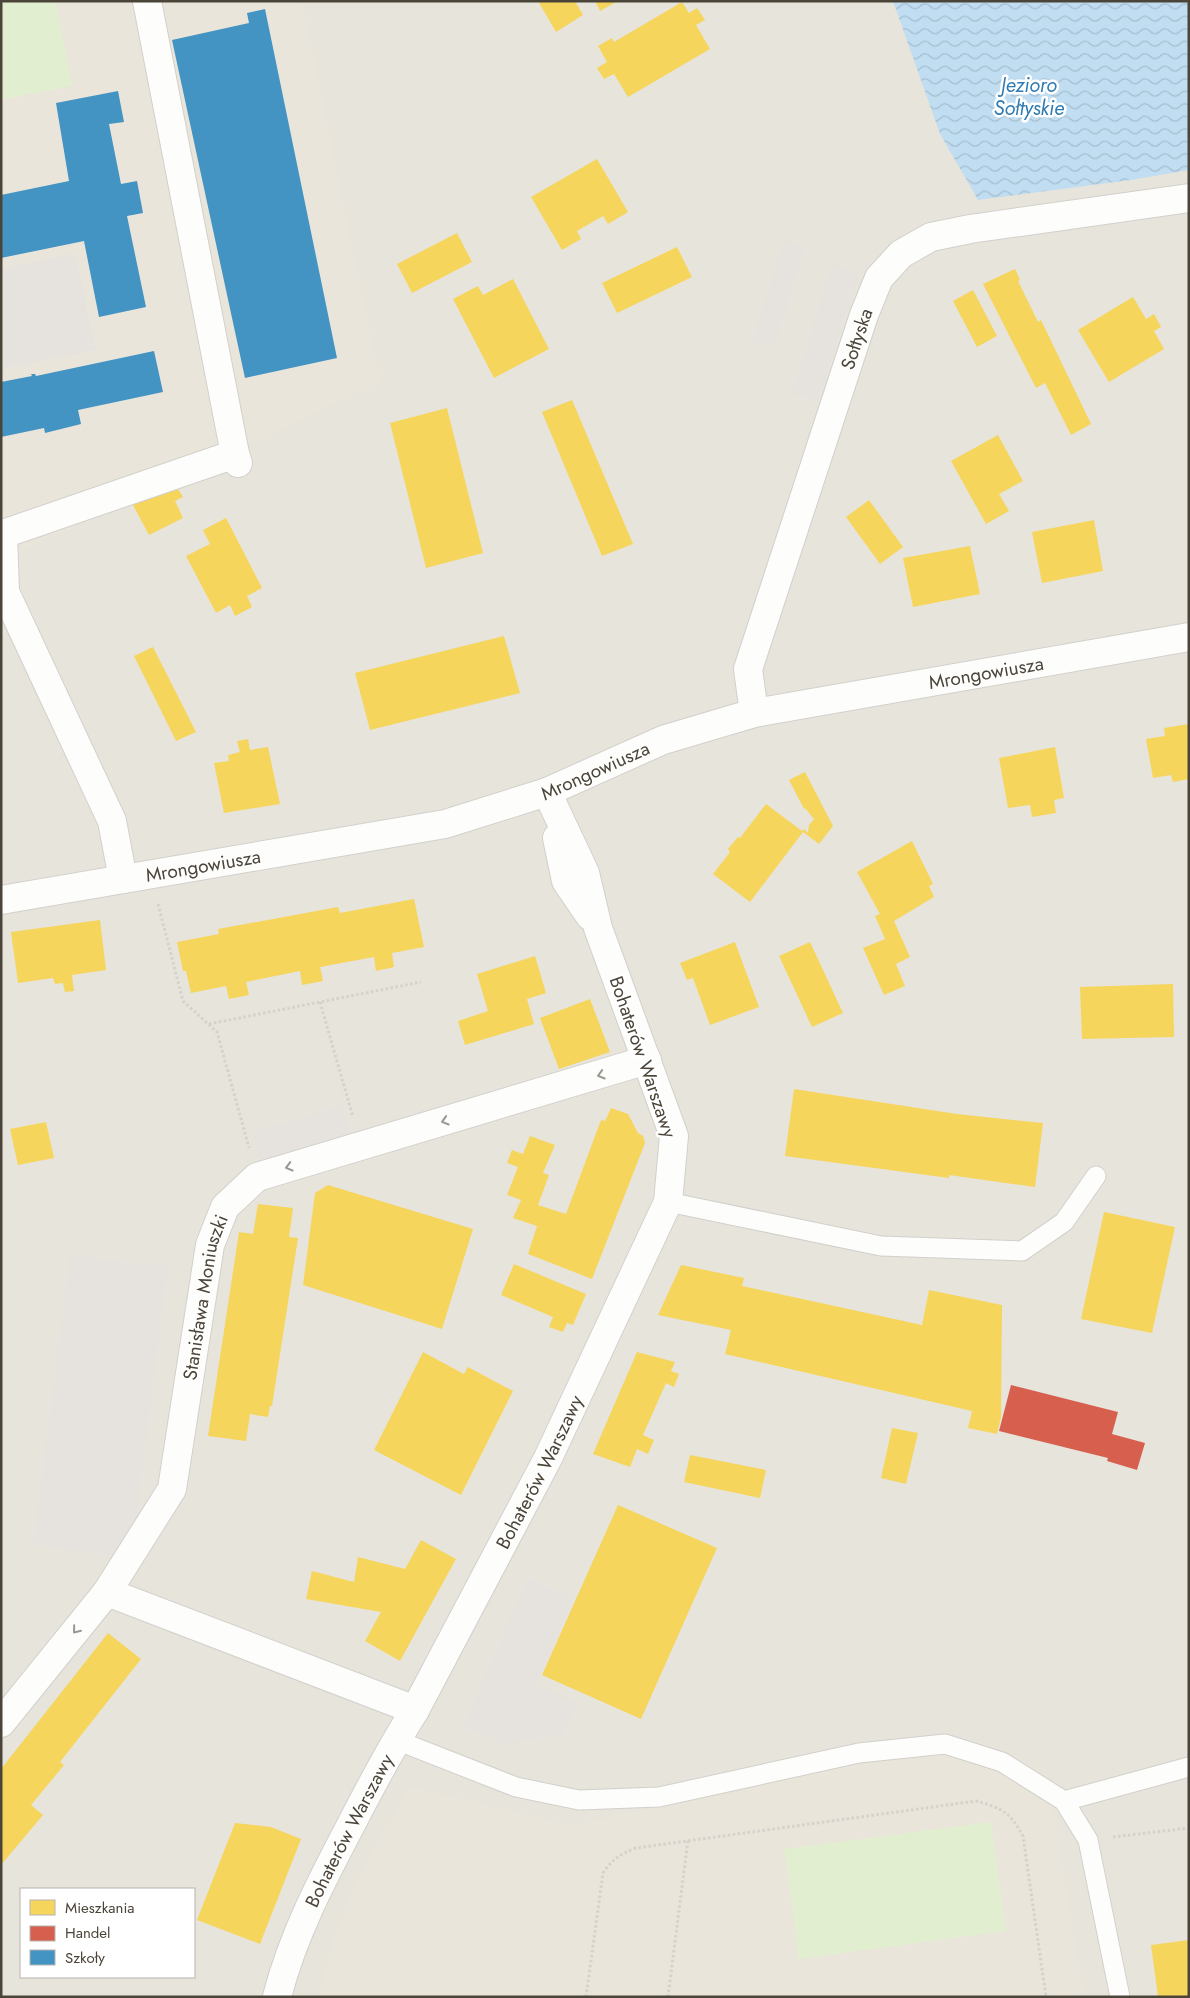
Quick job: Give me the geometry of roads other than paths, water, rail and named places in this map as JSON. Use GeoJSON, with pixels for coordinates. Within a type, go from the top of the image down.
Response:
{"type":"FeatureCollection","features":[{"type":"Feature","properties":{"kind":"street"},"geometry":{"type":"LineString","coordinates":[[123,879],[112,821],[5,592],[2,534],[236,459],[147,1]]}},
{"type":"Feature","properties":{"kind":"street","name":"Sołtyska"},"geometry":{"type":"LineString","coordinates":[[754,713],[748,669],[861,324],[879,278],[901,254],[930,237],[970,229],[1189,198]]}},
{"type":"Feature","properties":{"kind":"street","name":"Mrongowiusza"},"geometry":{"type":"LineString","coordinates":[[1,900],[445,824],[547,792],[663,740],[754,713],[1189,637]]}},
{"type":"Feature","properties":{"kind":"street","name":"Bohaterów Warszawy"},"geometry":{"type":"LineString","coordinates":[[277,1997],[285,1968],[322,1880],[396,1740],[415,1710],[548,1458],[668,1202],[674,1136],[598,928],[585,873],[547,792]]}},
{"type":"Feature","properties":{"kind":"street","name":"Stanisława Moniuszki"},"geometry":{"type":"LineString","coordinates":[[1,1723],[107,1592],[172,1489],[210,1245],[225,1207],[257,1177],[647,1060]]}},
{"type":"Feature","properties":{"kind":"street"},"geometry":{"type":"LineString","coordinates":[[107,1592],[415,1710]]}},
{"type":"Feature","properties":{"kind":"lane"},"geometry":{"type":"LineString","coordinates":[[668,1202],[881,1246],[1022,1251],[1064,1222],[1096,1176]]}},
{"type":"Feature","properties":{"kind":"lane"},"geometry":{"type":"LineString","coordinates":[[396,1740],[516,1787],[579,1800],[659,1797],[859,1753],[945,1744],[1002,1762],[1064,1801],[1088,1840],[1120,1997]]}},
{"type":"Feature","properties":{"kind":"lane"},"geometry":{"type":"LineString","coordinates":[[1064,1801],[1189,1767]]}},
{"type":"Feature","properties":{"kind":"water","name":"Jezioro Sołtyskie"},"geometry":{"type":"Polygon","coordinates":[[[893,1],[1189,1],[1189,170],[1131,180],[978,200],[940,134],[893,1]]]}}]}
